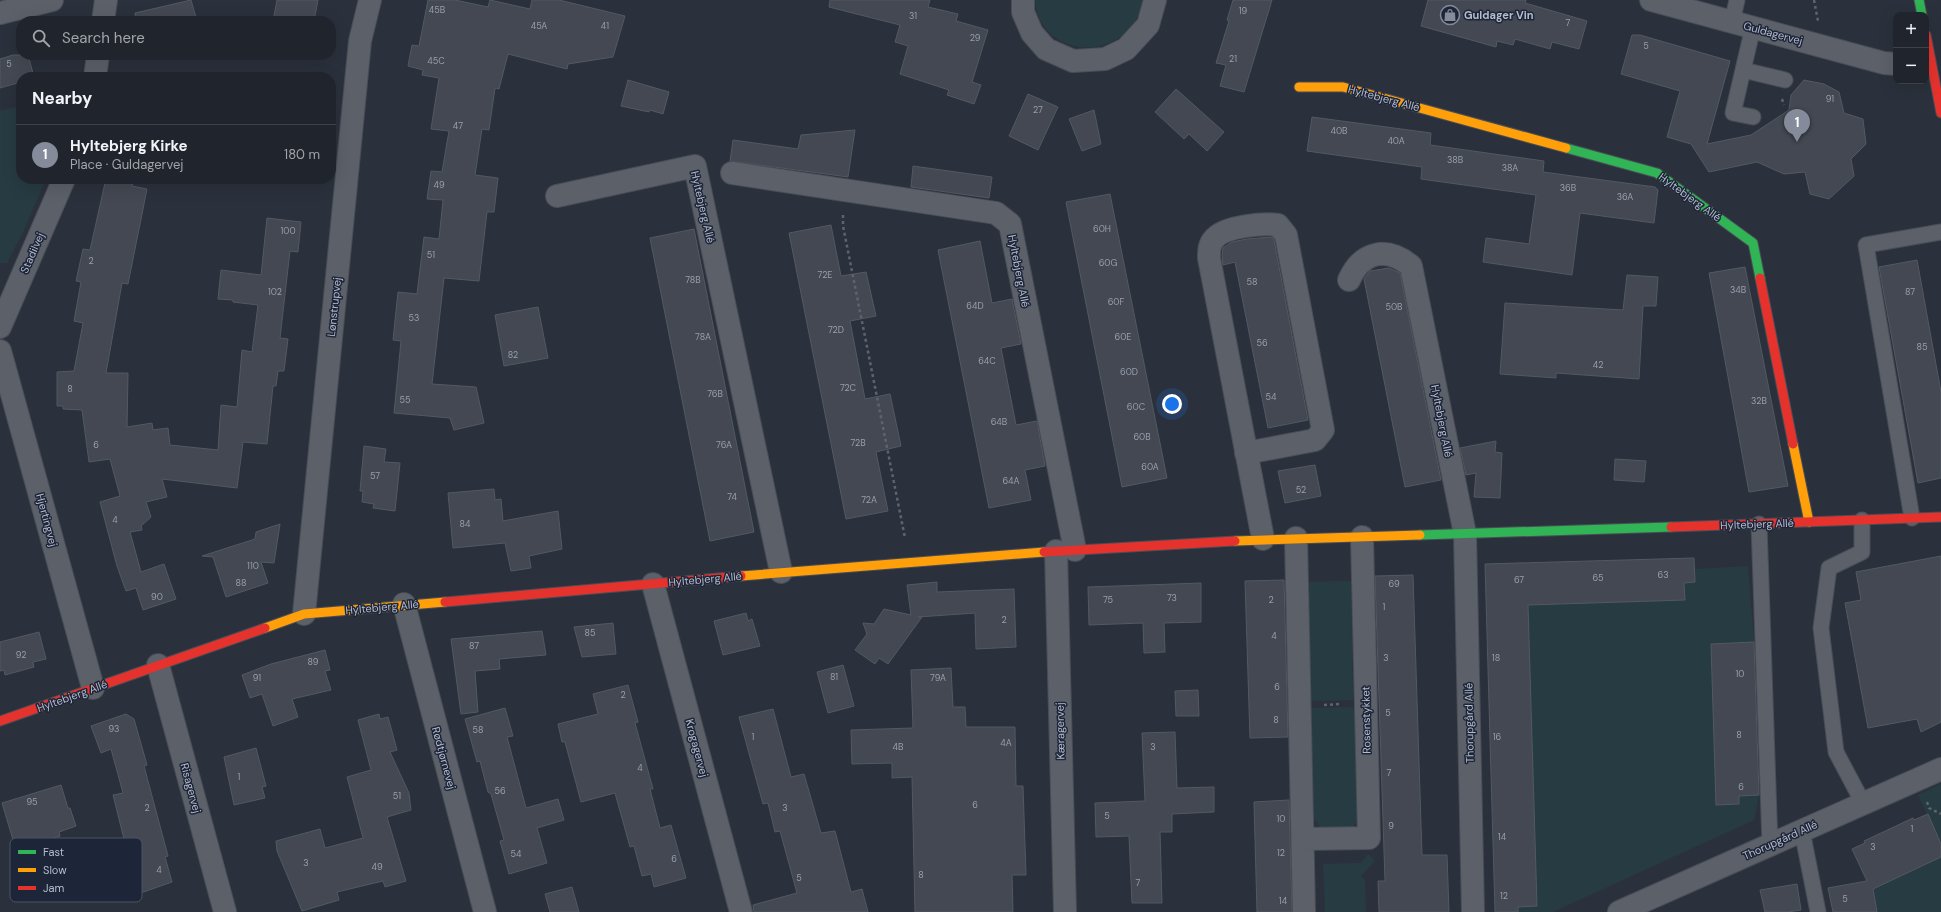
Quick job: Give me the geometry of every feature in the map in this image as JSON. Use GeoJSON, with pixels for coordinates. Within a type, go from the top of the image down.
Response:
{"type":"FeatureCollection","features":[{"type":"Feature","properties":{"kind":"street"},"geometry":{"type":"LineString","coordinates":[[0,13],[52,0]]}},
{"type":"Feature","properties":{"kind":"street"},"geometry":{"type":"LineString","coordinates":[[104,16],[106,0]]}},
{"type":"Feature","properties":{"kind":"street","name":"Lønstrupvej"},"geometry":{"type":"LineString","coordinates":[[304,614],[360,41],[370,0]]}},
{"type":"Feature","properties":{"kind":"street"},"geometry":{"type":"LineString","coordinates":[[1023,0],[1022,12],[1032,33],[1046,48],[1072,61],[1105,59],[1126,48],[1148,25],[1155,0]]}},
{"type":"Feature","properties":{"kind":"street","name":"Guldagervej"},"geometry":{"type":"LineString","coordinates":[[1651,0],[1884,63],[1893,64]]}},
{"type":"Feature","properties":{"kind":"street"},"geometry":{"type":"LineString","coordinates":[[1919,0],[1921,12]]}},
{"type":"Feature","properties":{"kind":"street"},"geometry":{"type":"LineString","coordinates":[[96,72],[97,60]]}},
{"type":"Feature","properties":{"kind":"street"},"geometry":{"type":"LineString","coordinates":[[1929,66],[1940,103]]}},
{"type":"Feature","properties":{"kind":"street","name":"Hyltebjerg Allé"},"geometry":{"type":"LineString","coordinates":[[1299,87],[1343,87],[1657,173],[1753,243],[1809,522]]}},
{"type":"Feature","properties":{"kind":"street","name":"Hyltebjerg Allé"},"geometry":{"type":"LineString","coordinates":[[557,196],[695,166],[781,572]]}},
{"type":"Feature","properties":{"kind":"street","name":"Hyltebjerg Allé"},"geometry":{"type":"LineString","coordinates":[[732,173],[996,213],[1010,224],[1066,550]]}},
{"type":"Feature","properties":{"kind":"street","name":"Stadilvej"},"geometry":{"type":"LineString","coordinates":[[0,327],[62,184]]}},
{"type":"Feature","properties":{"kind":"street"},"geometry":{"type":"LineString","coordinates":[[1246,452],[1315,440],[1323,430],[1286,236],[1278,225],[1265,223],[1227,230],[1215,237],[1209,247],[1210,258],[1246,452],[1263,539]]}},
{"type":"Feature","properties":{"kind":"street","name":"Hyltebjerg Allé"},"geometry":{"type":"LineString","coordinates":[[1349,280],[1354,269],[1361,262],[1371,256],[1381,254],[1392,255],[1402,259],[1411,266],[1465,534]]}},
{"type":"Feature","properties":{"kind":"street","name":"Hjertingvej"},"geometry":{"type":"LineString","coordinates":[[0,351],[94,688]]}},
{"type":"Feature","properties":{"kind":"street","name":"Hyltebjerg Allé"},"geometry":{"type":"LineString","coordinates":[[0,722],[304,614],[781,572],[1066,550],[1263,539],[1465,534],[1941,517]]}},
{"type":"Feature","properties":{"kind":"street","name":"Thorupgård Allé"},"geometry":{"type":"LineString","coordinates":[[1465,534],[1473,912]]}},
{"type":"Feature","properties":{"kind":"street","name":"Rosenstykket"},"geometry":{"type":"LineString","coordinates":[[1302,839],[1369,838],[1362,537]]}},
{"type":"Feature","properties":{"kind":"street"},"geometry":{"type":"LineString","coordinates":[[1296,538],[1304,912]]}},
{"type":"Feature","properties":{"kind":"street","name":"Kæragervej"},"geometry":{"type":"LineString","coordinates":[[1065,912],[1066,550]]}},
{"type":"Feature","properties":{"kind":"street","name":"Krogagervej"},"geometry":{"type":"LineString","coordinates":[[653,584],[741,912]]}},
{"type":"Feature","properties":{"kind":"street","name":"Rødtjørnevej"},"geometry":{"type":"LineString","coordinates":[[404,604],[484,912]]}},
{"type":"Feature","properties":{"kind":"street","name":"Risagervej"},"geometry":{"type":"LineString","coordinates":[[158,665],[225,912]]}},
{"type":"Feature","properties":{"kind":"street","name":"Thorupgård Allé"},"geometry":{"type":"LineString","coordinates":[[1619,912],[1941,769]]}},
{"type":"Feature","properties":{"kind":"lane"},"geometry":{"type":"LineString","coordinates":[[1732,22],[1737,0]]}},
{"type":"Feature","properties":{"kind":"lane"},"geometry":{"type":"LineString","coordinates":[[1753,28],[1732,113],[1753,117]]}},
{"type":"Feature","properties":{"kind":"lane"},"geometry":{"type":"LineString","coordinates":[[1743,70],[1785,80]]}},
{"type":"Feature","properties":{"kind":"lane"},"geometry":{"type":"LineString","coordinates":[[1912,518],[1866,245],[1941,232]]}},
{"type":"Feature","properties":{"kind":"lane"},"geometry":{"type":"LineString","coordinates":[[1862,520],[1862,552],[1829,568],[1821,628],[1836,752],[1863,803]]}},
{"type":"Feature","properties":{"kind":"lane"},"geometry":{"type":"LineString","coordinates":[[1759,524],[1770,845]]}},
{"type":"Feature","properties":{"kind":"lane"},"geometry":{"type":"LineString","coordinates":[[1802,831],[1818,912]]}},
{"type":"Feature","properties":{"kind":"path"},"geometry":{"type":"LineString","coordinates":[[845,190],[843,226],[909,562]]}},
{"type":"Feature","properties":{"kind":"path"},"geometry":{"type":"LineString","coordinates":[[1300,705],[1366,704]]}},
{"type":"Feature","properties":{"kind":"shaded area"},"geometry":{"type":"Polygon","coordinates":[[[1035,0],[1143,0],[1135,22],[1130,28],[1117,39],[1103,45],[1088,47],[1072,46],[1058,40],[1047,30],[1039,17],[1035,0]]]}},
{"type":"Feature","properties":{"kind":"shaded area"},"geometry":{"type":"Polygon","coordinates":[[[16,107],[16,184],[44,184],[23,232],[7,263],[0,263],[0,111],[16,107]]]}},
{"type":"Feature","properties":{"kind":"shaded area"},"geometry":{"type":"Polygon","coordinates":[[[1748,566],[1754,642],[1711,644],[1716,805],[1739,804],[1739,795],[1759,795],[1754,820],[1553,912],[1518,912],[1518,907],[1537,906],[1528,605],[1685,600],[1684,583],[1695,582],[1695,569],[1748,566]]]}},
{"type":"Feature","properties":{"kind":"shaded area"},"geometry":{"type":"Polygon","coordinates":[[[1351,581],[1353,700],[1309,701],[1304,582],[1351,581]]]}},
{"type":"Feature","properties":{"kind":"shaded area"},"geometry":{"type":"Polygon","coordinates":[[[1355,707],[1358,819],[1348,830],[1323,830],[1314,819],[1311,708],[1355,707]]]}},
{"type":"Feature","properties":{"kind":"shaded area"},"geometry":{"type":"Polygon","coordinates":[[[1941,784],[1941,844],[1918,795],[1941,784]]]}},
{"type":"Feature","properties":{"kind":"shaded area"},"geometry":{"type":"Polygon","coordinates":[[[1941,853],[1941,912],[1877,912],[1872,884],[1931,862],[1938,858],[1941,853]]]}},
{"type":"Feature","properties":{"kind":"shaded area"},"geometry":{"type":"Polygon","coordinates":[[[1368,854],[1375,861],[1361,876],[1365,880],[1366,912],[1325,912],[1323,864],[1361,863],[1368,854]]]}},
{"type":"Feature","properties":{"kind":"building"},"geometry":{"type":"Polygon","coordinates":[[[191,0],[196,16],[135,16],[135,13],[191,0]]]}},
{"type":"Feature","properties":{"kind":"building"},"geometry":{"type":"Polygon","coordinates":[[[277,0],[318,0],[315,16],[274,16],[277,0]]]}},
{"type":"Feature","properties":{"kind":"building"},"geometry":{"type":"Polygon","coordinates":[[[428,0],[455,0],[488,7],[490,0],[530,9],[532,0],[559,0],[625,16],[613,57],[568,64],[567,69],[508,54],[499,89],[495,88],[489,130],[482,129],[475,175],[498,178],[494,212],[487,212],[479,281],[444,278],[432,384],[476,387],[484,423],[454,430],[450,418],[394,413],[401,341],[393,340],[398,292],[417,294],[424,237],[439,239],[443,200],[427,199],[431,171],[442,172],[449,131],[431,129],[439,78],[422,75],[423,70],[408,66],[412,45],[419,46],[428,0]]]}},
{"type":"Feature","properties":{"kind":"building"},"geometry":{"type":"Polygon","coordinates":[[[830,0],[930,0],[928,7],[958,14],[956,21],[988,30],[972,82],[981,85],[974,104],[947,95],[949,90],[900,74],[908,46],[895,42],[900,25],[829,7],[830,0]]]}},
{"type":"Feature","properties":{"kind":"building"},"geometry":{"type":"Polygon","coordinates":[[[1233,0],[1272,0],[1244,92],[1220,86],[1226,65],[1216,63],[1229,21],[1227,20],[1233,0]]]}},
{"type":"Feature","properties":{"kind":"building"},"geometry":{"type":"Polygon","coordinates":[[[1428,0],[1526,0],[1525,3],[1587,21],[1579,49],[1552,42],[1550,49],[1515,39],[1513,45],[1497,41],[1496,47],[1421,26],[1428,0]]]}},
{"type":"Feature","properties":{"kind":"building"},"geometry":{"type":"Polygon","coordinates":[[[1632,35],[1640,35],[1730,61],[1707,144],[1751,135],[1789,110],[1791,95],[1804,80],[1824,84],[1839,92],[1844,113],[1863,119],[1866,144],[1851,159],[1854,176],[1829,199],[1810,194],[1805,172],[1784,174],[1757,162],[1709,172],[1691,144],[1667,137],[1680,91],[1621,74],[1632,35]]]}},
{"type":"Feature","properties":{"kind":"building"},"geometry":{"type":"Polygon","coordinates":[[[16,55],[16,60],[29,60],[33,72],[16,72],[16,83],[0,88],[0,59],[16,55]]]}},
{"type":"Feature","properties":{"kind":"building"},"geometry":{"type":"Polygon","coordinates":[[[628,80],[669,92],[663,114],[650,110],[649,112],[621,106],[628,80]]]}},
{"type":"Feature","properties":{"kind":"building"},"geometry":{"type":"Polygon","coordinates":[[[1176,89],[1224,132],[1207,151],[1189,134],[1184,139],[1155,112],[1176,89]]]}},
{"type":"Feature","properties":{"kind":"building"},"geometry":{"type":"Polygon","coordinates":[[[1028,94],[1058,107],[1038,150],[1009,136],[1028,94]]]}},
{"type":"Feature","properties":{"kind":"building"},"geometry":{"type":"Polygon","coordinates":[[[1094,110],[1101,144],[1082,151],[1069,119],[1094,110]]]}},
{"type":"Feature","properties":{"kind":"building"},"geometry":{"type":"Polygon","coordinates":[[[1312,117],[1431,133],[1430,145],[1544,161],[1543,172],[1655,187],[1658,190],[1654,223],[1580,213],[1572,275],[1483,262],[1486,238],[1529,244],[1536,195],[1421,179],[1422,167],[1307,151],[1312,117]]]}},
{"type":"Feature","properties":{"kind":"building"},"geometry":{"type":"Polygon","coordinates":[[[855,130],[848,177],[730,161],[733,140],[798,149],[801,135],[855,130]]]}},
{"type":"Feature","properties":{"kind":"building"},"geometry":{"type":"Polygon","coordinates":[[[913,166],[992,177],[989,198],[911,187],[913,166]]]}},
{"type":"Feature","properties":{"kind":"building"},"geometry":{"type":"Polygon","coordinates":[[[105,184],[133,184],[132,186],[147,189],[128,284],[122,283],[106,373],[128,373],[127,427],[152,423],[153,430],[168,428],[170,445],[218,450],[221,405],[237,407],[242,350],[252,352],[258,305],[233,302],[233,300],[218,299],[221,270],[261,275],[267,218],[301,222],[298,252],[290,251],[280,338],[288,339],[284,371],[278,371],[276,386],[273,386],[267,444],[243,442],[237,488],[162,479],[167,497],[146,502],[151,517],[141,526],[142,530],[130,532],[141,572],[164,564],[176,599],[143,610],[136,588],[126,591],[117,566],[100,502],[120,496],[110,459],[89,462],[82,410],[63,409],[63,406],[57,406],[57,372],[74,371],[83,323],[74,321],[81,282],[76,281],[83,249],[90,250],[105,184]]]}},
{"type":"Feature","properties":{"kind":"building"},"geometry":{"type":"Polygon","coordinates":[[[1110,194],[1167,478],[1122,487],[1066,202],[1110,194]]]}},
{"type":"Feature","properties":{"kind":"building"},"geometry":{"type":"Polygon","coordinates":[[[831,225],[841,276],[866,272],[876,316],[850,321],[865,399],[890,394],[901,446],[876,452],[888,511],[846,519],[789,233],[831,225]]]}},
{"type":"Feature","properties":{"kind":"building"},"geometry":{"type":"Polygon","coordinates":[[[694,229],[754,532],[710,541],[650,238],[694,229]]]}},
{"type":"Feature","properties":{"kind":"building"},"geometry":{"type":"Polygon","coordinates":[[[1272,237],[1274,240],[1308,420],[1268,428],[1235,262],[1223,265],[1222,255],[1223,248],[1232,242],[1272,237]]]}},
{"type":"Feature","properties":{"kind":"building"},"geometry":{"type":"Polygon","coordinates":[[[980,241],[992,303],[1012,299],[1021,344],[1001,348],[1016,425],[1037,421],[1045,466],[1025,470],[1031,500],[989,508],[938,250],[980,241]]]}},
{"type":"Feature","properties":{"kind":"building"},"geometry":{"type":"Polygon","coordinates":[[[1917,260],[1941,392],[1941,478],[1918,483],[1879,267],[1917,260]]]}},
{"type":"Feature","properties":{"kind":"building"},"geometry":{"type":"Polygon","coordinates":[[[1745,267],[1788,486],[1749,492],[1709,273],[1745,267]]]}},
{"type":"Feature","properties":{"kind":"building"},"geometry":{"type":"Polygon","coordinates":[[[1389,268],[1400,273],[1441,480],[1405,487],[1364,279],[1370,271],[1389,268]]]}},
{"type":"Feature","properties":{"kind":"building"},"geometry":{"type":"Polygon","coordinates":[[[1627,275],[1658,277],[1656,306],[1643,306],[1639,379],[1556,373],[1556,378],[1500,374],[1505,303],[1623,310],[1627,275]]]}},
{"type":"Feature","properties":{"kind":"building"},"geometry":{"type":"Polygon","coordinates":[[[538,307],[548,358],[504,366],[495,315],[538,307]]]}},
{"type":"Feature","properties":{"kind":"building"},"geometry":{"type":"Polygon","coordinates":[[[1496,441],[1495,452],[1502,453],[1500,498],[1474,497],[1476,473],[1466,475],[1460,448],[1496,441]]]}},
{"type":"Feature","properties":{"kind":"building"},"geometry":{"type":"Polygon","coordinates":[[[364,446],[386,449],[384,462],[400,463],[395,511],[373,508],[374,504],[362,502],[363,491],[360,491],[364,446]]]}},
{"type":"Feature","properties":{"kind":"building"},"geometry":{"type":"Polygon","coordinates":[[[1615,459],[1646,461],[1644,482],[1614,480],[1615,459]]]}},
{"type":"Feature","properties":{"kind":"building"},"geometry":{"type":"Polygon","coordinates":[[[1315,465],[1321,496],[1285,503],[1278,471],[1315,465]]]}},
{"type":"Feature","properties":{"kind":"building"},"geometry":{"type":"Polygon","coordinates":[[[494,489],[495,500],[501,499],[503,521],[558,511],[562,549],[529,556],[531,568],[511,571],[505,543],[453,548],[448,493],[494,489]]]}},
{"type":"Feature","properties":{"kind":"building"},"geometry":{"type":"Polygon","coordinates":[[[280,524],[274,563],[261,562],[268,583],[226,597],[213,557],[202,556],[255,539],[256,532],[280,524]]]}},
{"type":"Feature","properties":{"kind":"building"},"geometry":{"type":"Polygon","coordinates":[[[1941,556],[1941,722],[1921,732],[1917,719],[1868,728],[1845,603],[1861,600],[1856,572],[1941,556]]]}},
{"type":"Feature","properties":{"kind":"building"},"geometry":{"type":"Polygon","coordinates":[[[1694,558],[1695,582],[1684,583],[1685,600],[1528,605],[1537,906],[1518,907],[1518,912],[1495,912],[1485,564],[1694,558]]]}},
{"type":"Feature","properties":{"kind":"building"},"geometry":{"type":"Polygon","coordinates":[[[1413,575],[1422,855],[1447,855],[1449,912],[1379,912],[1378,881],[1385,881],[1375,576],[1413,575]]]}},
{"type":"Feature","properties":{"kind":"building"},"geometry":{"type":"Polygon","coordinates":[[[1284,580],[1288,737],[1250,738],[1245,581],[1284,580]]]}},
{"type":"Feature","properties":{"kind":"building"},"geometry":{"type":"Polygon","coordinates":[[[937,582],[937,592],[1014,589],[1016,647],[976,649],[975,613],[918,617],[922,617],[888,664],[879,658],[875,664],[855,650],[867,634],[863,623],[874,624],[884,609],[911,615],[907,585],[937,582]]]}},
{"type":"Feature","properties":{"kind":"building"},"geometry":{"type":"Polygon","coordinates":[[[1201,583],[1201,622],[1164,623],[1165,652],[1144,653],[1143,623],[1089,625],[1088,587],[1201,583]]]}},
{"type":"Feature","properties":{"kind":"building"},"geometry":{"type":"Polygon","coordinates":[[[746,613],[748,621],[752,619],[760,646],[723,655],[714,621],[746,613]]]}},
{"type":"Feature","properties":{"kind":"building"},"geometry":{"type":"Polygon","coordinates":[[[613,623],[616,654],[582,657],[574,627],[613,623]]]}},
{"type":"Feature","properties":{"kind":"building"},"geometry":{"type":"Polygon","coordinates":[[[542,631],[546,655],[499,659],[500,669],[475,671],[478,712],[461,714],[451,639],[542,631]]]}},
{"type":"Feature","properties":{"kind":"building"},"geometry":{"type":"Polygon","coordinates":[[[39,632],[46,659],[33,662],[34,667],[5,675],[4,670],[0,671],[0,642],[39,632]]]}},
{"type":"Feature","properties":{"kind":"building"},"geometry":{"type":"Polygon","coordinates":[[[1754,642],[1759,795],[1739,796],[1739,804],[1716,805],[1711,644],[1754,642]]]}},
{"type":"Feature","properties":{"kind":"building"},"geometry":{"type":"Polygon","coordinates":[[[325,650],[330,670],[325,671],[331,690],[292,699],[298,717],[273,726],[262,694],[250,698],[242,675],[271,664],[325,650]]]}},
{"type":"Feature","properties":{"kind":"building"},"geometry":{"type":"Polygon","coordinates":[[[843,665],[854,706],[828,713],[817,672],[843,665]]]}},
{"type":"Feature","properties":{"kind":"building"},"geometry":{"type":"Polygon","coordinates":[[[951,668],[953,707],[965,707],[966,727],[1015,727],[1016,786],[1023,786],[1026,875],[1012,875],[1013,912],[915,912],[912,777],[892,778],[892,763],[852,764],[851,730],[913,728],[911,670],[951,668]]]}},
{"type":"Feature","properties":{"kind":"building"},"geometry":{"type":"Polygon","coordinates":[[[628,685],[638,722],[635,723],[653,789],[650,789],[660,828],[671,825],[686,878],[654,887],[651,874],[642,876],[634,846],[630,847],[615,793],[581,802],[565,742],[562,742],[558,724],[598,714],[593,694],[628,685]]]}},
{"type":"Feature","properties":{"kind":"building"},"geometry":{"type":"Polygon","coordinates":[[[1198,690],[1199,716],[1176,716],[1175,691],[1198,690]]]}},
{"type":"Feature","properties":{"kind":"building"},"geometry":{"type":"Polygon","coordinates":[[[505,708],[513,736],[507,737],[526,808],[558,799],[564,820],[537,828],[547,863],[509,874],[500,841],[504,840],[491,794],[488,792],[480,761],[477,762],[465,719],[505,708]]]}},
{"type":"Feature","properties":{"kind":"building"},"geometry":{"type":"Polygon","coordinates":[[[773,709],[791,777],[804,774],[821,833],[835,831],[851,892],[862,889],[868,912],[754,912],[753,905],[797,893],[780,831],[775,832],[768,803],[763,804],[739,717],[773,709]]]}},
{"type":"Feature","properties":{"kind":"building"},"geometry":{"type":"Polygon","coordinates":[[[126,714],[134,719],[147,765],[144,766],[168,856],[165,857],[172,882],[142,892],[142,838],[124,838],[113,795],[123,793],[111,749],[101,753],[91,726],[126,714]]]}},
{"type":"Feature","properties":{"kind":"building"},"geometry":{"type":"Polygon","coordinates":[[[379,714],[380,719],[388,717],[397,750],[390,752],[409,793],[411,810],[387,817],[406,881],[385,887],[383,881],[337,892],[339,900],[302,911],[277,851],[276,841],[320,829],[325,848],[363,838],[347,777],[371,770],[358,720],[379,714]]]}},
{"type":"Feature","properties":{"kind":"building"},"geometry":{"type":"Polygon","coordinates":[[[1175,732],[1177,788],[1214,787],[1214,812],[1172,814],[1172,832],[1160,832],[1162,903],[1132,903],[1129,836],[1096,837],[1095,803],[1145,801],[1142,733],[1175,732]]]}},
{"type":"Feature","properties":{"kind":"building"},"geometry":{"type":"Polygon","coordinates":[[[256,748],[266,786],[262,787],[265,798],[234,805],[224,757],[256,748]]]}},
{"type":"Feature","properties":{"kind":"building"},"geometry":{"type":"Polygon","coordinates":[[[61,785],[68,808],[70,808],[76,826],[59,832],[60,836],[54,838],[12,838],[2,803],[61,785]]]}},
{"type":"Feature","properties":{"kind":"building"},"geometry":{"type":"Polygon","coordinates":[[[1289,800],[1292,912],[1257,912],[1254,802],[1289,800]]]}},
{"type":"Feature","properties":{"kind":"building"},"geometry":{"type":"Polygon","coordinates":[[[1928,814],[1941,844],[1941,857],[1873,889],[1877,912],[1833,912],[1828,888],[1867,881],[1852,849],[1865,843],[1864,841],[1913,818],[1914,820],[1928,814]]]}},
{"type":"Feature","properties":{"kind":"building"},"geometry":{"type":"Polygon","coordinates":[[[1797,884],[1801,910],[1788,912],[1765,912],[1760,890],[1797,884]]]}},
{"type":"Feature","properties":{"kind":"building"},"geometry":{"type":"Polygon","coordinates":[[[572,887],[579,912],[550,912],[545,894],[572,887]]]}},
{"type":"Feature","properties":{"kind":"traffic: fast"},"geometry":{"type":"LineString","coordinates":[[1919,0],[1921,12]]}},
{"type":"Feature","properties":{"kind":"traffic: fast"},"geometry":{"type":"LineString","coordinates":[[1566,148],[1657,173],[1753,243],[1760,278]]}},
{"type":"Feature","properties":{"kind":"traffic: fast"},"geometry":{"type":"LineString","coordinates":[[1420,535],[1671,527]]}},
{"type":"Feature","properties":{"kind":"traffic: slow"},"geometry":{"type":"LineString","coordinates":[[1299,87],[1343,87],[1566,148]]}},
{"type":"Feature","properties":{"kind":"traffic: slow"},"geometry":{"type":"LineString","coordinates":[[1793,444],[1809,522]]}},
{"type":"Feature","properties":{"kind":"traffic: slow"},"geometry":{"type":"LineString","coordinates":[[1235,541],[1420,535]]}},
{"type":"Feature","properties":{"kind":"traffic: slow"},"geometry":{"type":"LineString","coordinates":[[741,576],[1044,552]]}},
{"type":"Feature","properties":{"kind":"traffic: slow"},"geometry":{"type":"LineString","coordinates":[[265,628],[304,614],[445,602]]}},
{"type":"Feature","properties":{"kind":"traffic: jam"},"geometry":{"type":"LineString","coordinates":[[1928,48],[1941,113]]}},
{"type":"Feature","properties":{"kind":"traffic: jam"},"geometry":{"type":"LineString","coordinates":[[1760,278],[1793,444]]}},
{"type":"Feature","properties":{"kind":"traffic: jam"},"geometry":{"type":"LineString","coordinates":[[1671,527],[1941,517]]}},
{"type":"Feature","properties":{"kind":"traffic: jam"},"geometry":{"type":"LineString","coordinates":[[1044,552],[1235,541]]}},
{"type":"Feature","properties":{"kind":"traffic: jam"},"geometry":{"type":"LineString","coordinates":[[445,602],[741,576]]}},
{"type":"Feature","properties":{"kind":"traffic: jam"},"geometry":{"type":"LineString","coordinates":[[0,721],[265,628]]}},
{"type":"Feature","properties":{"kind":"place","name":"Guldager Vin"},"geometry":{"type":"Point","coordinates":[1450,15]}},
{"type":"Feature","properties":{"kind":"place","name":"Hyltebjerg Kirke"},"geometry":{"type":"Point","coordinates":[1797,142]}}]}
